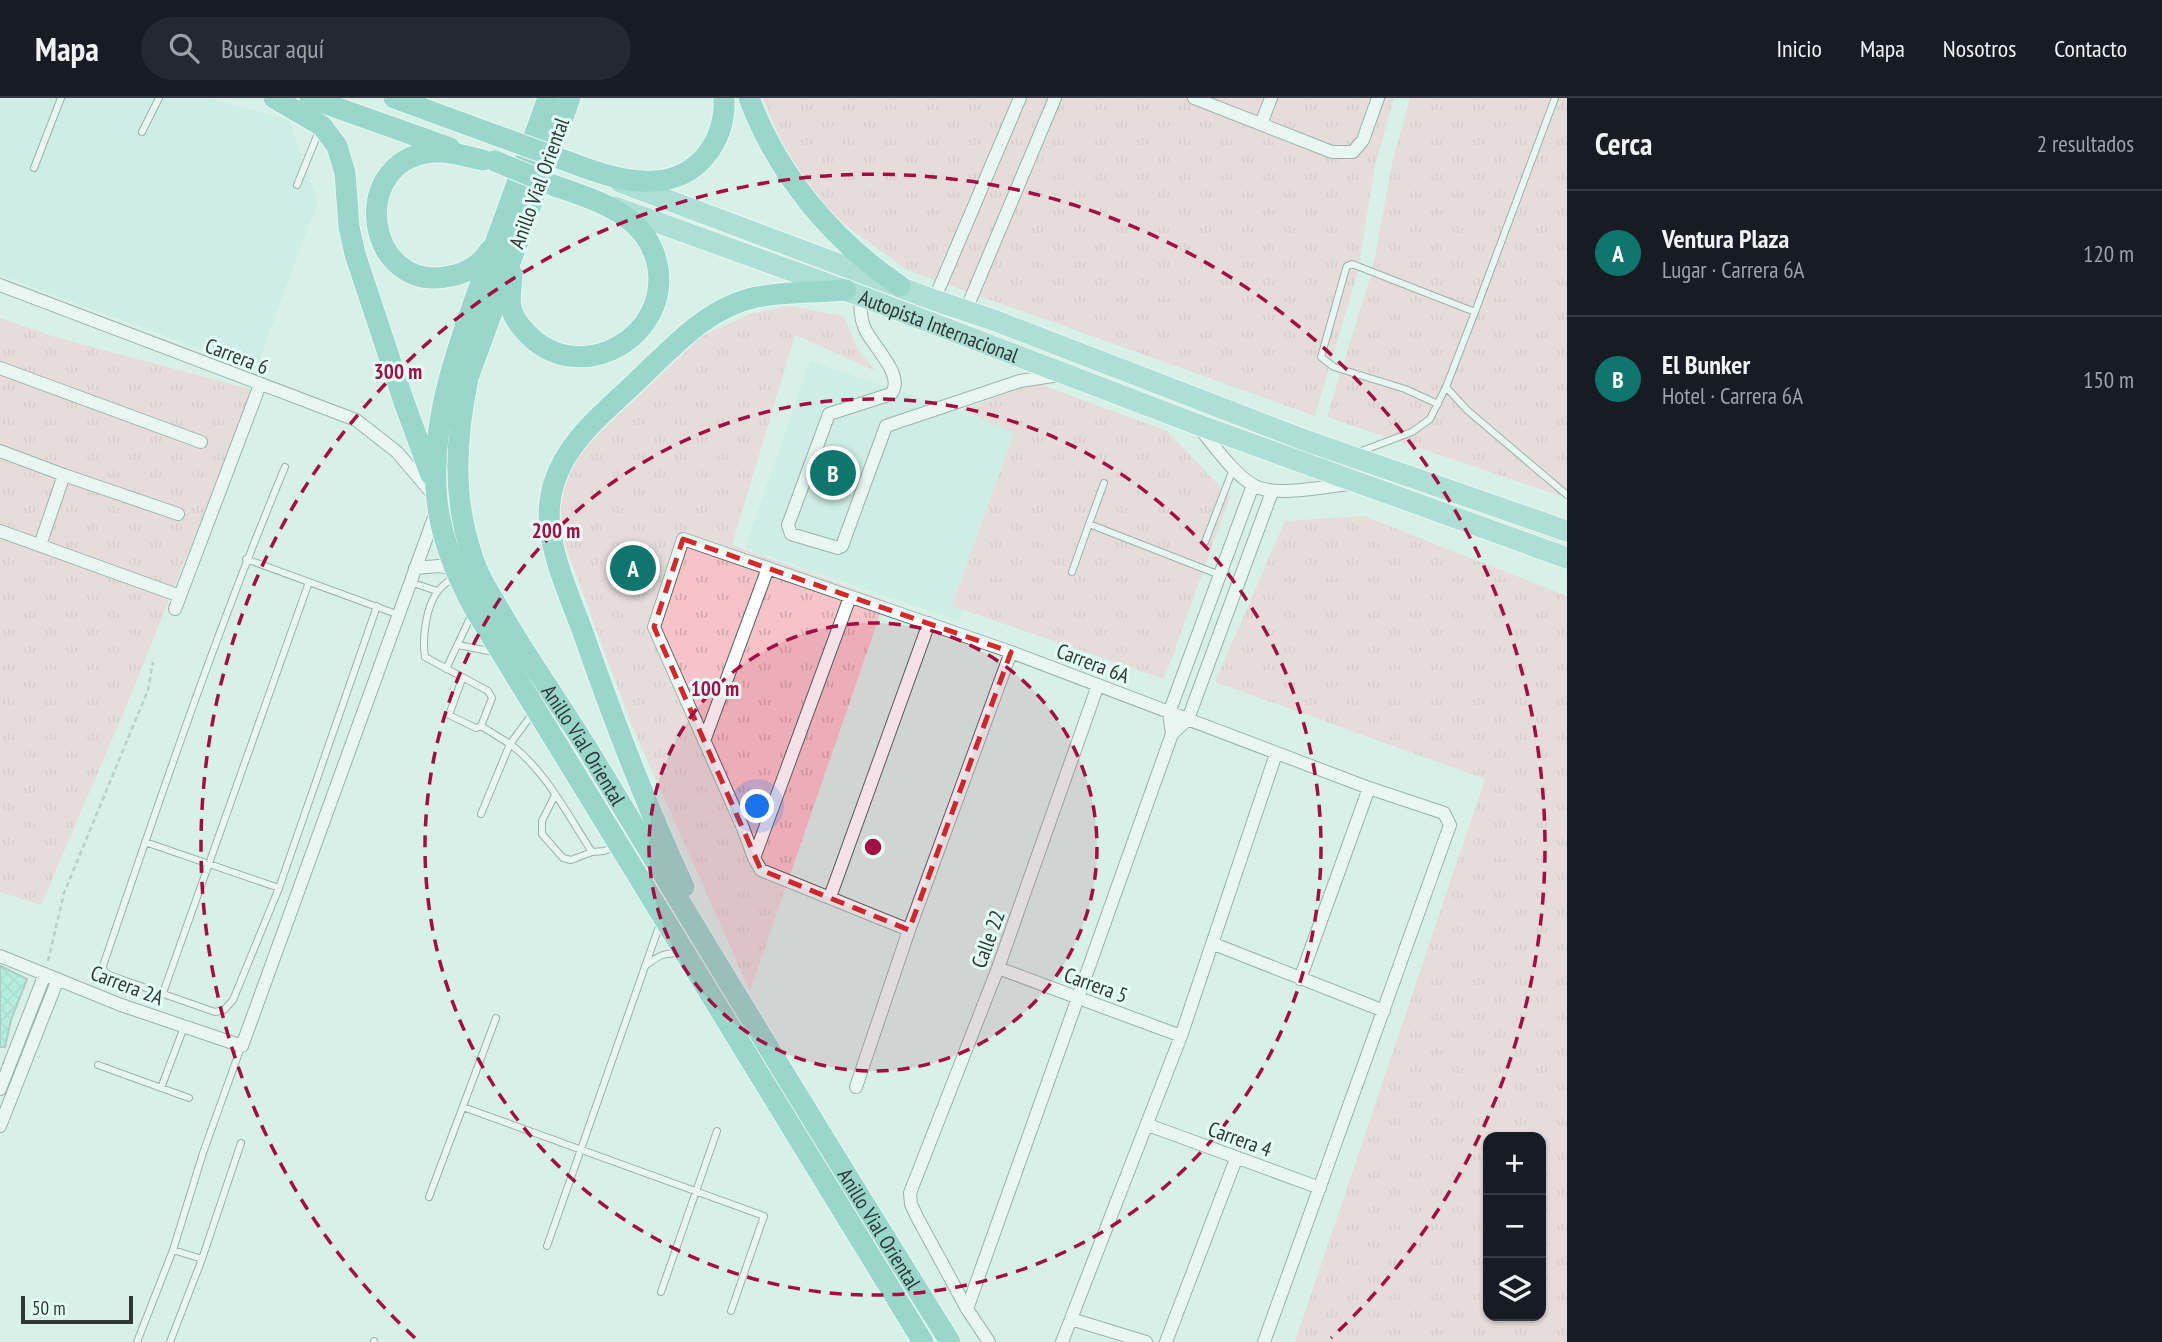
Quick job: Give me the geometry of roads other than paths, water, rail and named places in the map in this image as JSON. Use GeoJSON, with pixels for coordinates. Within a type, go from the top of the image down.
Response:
{"type":"FeatureCollection","features":[{"type":"Feature","properties":{"kind":"highway"},"geometry":{"type":"LineString","coordinates":[[274,98],[322,126],[333,139],[344,163],[349,227],[355,254],[437,497]]}},
{"type":"Feature","properties":{"kind":"highway","name":"Autopista Internacional"},"geometry":{"type":"LineString","coordinates":[[310,98],[489,160],[583,196]]}},
{"type":"Feature","properties":{"kind":"highway","name":"Autopista Internacional"},"geometry":{"type":"LineString","coordinates":[[394,98],[594,172]]}},
{"type":"Feature","properties":{"kind":"highway"},"geometry":{"type":"LineString","coordinates":[[440,98],[489,133]]}},
{"type":"Feature","properties":{"kind":"highway"},"geometry":{"type":"LineString","coordinates":[[594,172],[656,181],[679,176],[690,170],[708,154],[720,133],[724,98]]}},
{"type":"Feature","properties":{"kind":"highway"},"geometry":{"type":"LineString","coordinates":[[749,98],[772,150],[804,197],[849,246],[878,272],[900,286]]}},
{"type":"Feature","properties":{"kind":"highway","name":"Anillo Vial Oriental"},"geometry":{"type":"LineString","coordinates":[[557,102],[499,234],[467,321],[447,386],[438,437],[437,497],[443,533],[455,572],[474,608],[923,1342]]}},
{"type":"Feature","properties":{"kind":"highway","name":"Anillo Vial Oriental"},"geometry":{"type":"LineString","coordinates":[[557,102],[513,254],[468,378],[459,424],[457,475],[460,514],[465,532],[477,568],[501,613],[589,751],[950,1342]]}},
{"type":"Feature","properties":{"kind":"highway"},"geometry":{"type":"LineString","coordinates":[[489,160],[437,152],[425,153],[402,163],[380,190],[375,214],[376,226],[391,258],[411,272],[434,278],[458,275],[469,270],[487,255],[499,234]]}},
{"type":"Feature","properties":{"kind":"highway"},"geometry":{"type":"LineString","coordinates":[[513,254],[511,309],[522,329],[539,344],[559,354],[593,356],[615,349],[634,336],[648,318],[657,297],[659,275],[653,253],[643,233],[626,217],[583,196]]}},
{"type":"Feature","properties":{"kind":"highway"},"geometry":{"type":"LineString","coordinates":[[696,929],[690,900],[616,725],[559,565],[549,523],[552,490],[563,460],[579,437],[680,341],[713,315],[726,307],[756,297],[854,293]]}},
{"type":"Feature","properties":{"kind":"main road","name":"Autopista Internacional"},"geometry":{"type":"LineString","coordinates":[[594,172],[967,310],[1307,441],[1567,531]]}},
{"type":"Feature","properties":{"kind":"main road","name":"Autopista Internacional"},"geometry":{"type":"LineString","coordinates":[[583,196],[854,293],[1196,424],[1567,558]]}},
{"type":"Feature","properties":{"kind":"street"},"geometry":{"type":"LineString","coordinates":[[934,300],[1020,98]]}},
{"type":"Feature","properties":{"kind":"street"},"geometry":{"type":"LineString","coordinates":[[1194,98],[1332,152],[1353,152],[1363,140],[1378,98]]}},
{"type":"Feature","properties":{"kind":"street"},"geometry":{"type":"LineString","coordinates":[[1261,124],[1271,98]]}},
{"type":"Feature","properties":{"kind":"street"},"geometry":{"type":"LineString","coordinates":[[967,310],[1051,99]]}},
{"type":"Feature","properties":{"kind":"street","name":"Carrera 6"},"geometry":{"type":"LineString","coordinates":[[0,285],[356,419],[397,452],[437,497]]}},
{"type":"Feature","properties":{"kind":"street"},"geometry":{"type":"LineString","coordinates":[[854,293],[866,331],[896,378],[895,390],[891,394],[829,414],[788,525],[791,534],[838,548],[842,546],[886,426],[1020,381],[1066,374]]}},
{"type":"Feature","properties":{"kind":"street"},"geometry":{"type":"LineString","coordinates":[[0,368],[201,442]]}},
{"type":"Feature","properties":{"kind":"street"},"geometry":{"type":"LineString","coordinates":[[175,609],[260,385]]}},
{"type":"Feature","properties":{"kind":"street"},"geometry":{"type":"LineString","coordinates":[[1196,424],[1233,467],[1253,485],[1272,492],[1356,483]]}},
{"type":"Feature","properties":{"kind":"street"},"geometry":{"type":"LineString","coordinates":[[0,451],[178,514]]}},
{"type":"Feature","properties":{"kind":"street"},"geometry":{"type":"LineString","coordinates":[[40,545],[64,475]]}},
{"type":"Feature","properties":{"kind":"street"},"geometry":{"type":"LineString","coordinates":[[1172,734],[1169,712],[1253,485]]}},
{"type":"Feature","properties":{"kind":"street"},"geometry":{"type":"LineString","coordinates":[[989,1342],[967,1309],[1172,734],[1188,719],[1272,492]]}},
{"type":"Feature","properties":{"kind":"street"},"geometry":{"type":"LineString","coordinates":[[242,1046],[399,615],[437,497]]}},
{"type":"Feature","properties":{"kind":"street"},"geometry":{"type":"LineString","coordinates":[[0,531],[180,596]]}},
{"type":"Feature","properties":{"kind":"street","name":"Carrera 6A"},"geometry":{"type":"LineString","coordinates":[[704,741],[654,627],[683,539],[1011,652],[1276,754],[1444,813],[1450,825],[1384,1011]]}},
{"type":"Feature","properties":{"kind":"street"},"geometry":{"type":"LineString","coordinates":[[415,568],[439,566],[455,572]]}},
{"type":"Feature","properties":{"kind":"street"},"geometry":{"type":"LineString","coordinates":[[768,568],[704,741],[761,870],[909,930]]}},
{"type":"Feature","properties":{"kind":"street"},"geometry":{"type":"LineString","coordinates":[[754,858],[850,597]]}},
{"type":"Feature","properties":{"kind":"street"},"geometry":{"type":"LineString","coordinates":[[830,897],[929,623]]}},
{"type":"Feature","properties":{"kind":"street"},"geometry":{"type":"LineString","coordinates":[[856,1087],[909,930],[1011,652]]}},
{"type":"Feature","properties":{"kind":"street","name":"Calle 22"},"geometry":{"type":"LineString","coordinates":[[967,1309],[911,1204],[910,1193],[998,968],[1098,685]]}},
{"type":"Feature","properties":{"kind":"street"},"geometry":{"type":"LineString","coordinates":[[1062,1342],[1181,1036],[1276,754]]}},
{"type":"Feature","properties":{"kind":"street"},"geometry":{"type":"LineString","coordinates":[[1300,979],[1368,788]]}},
{"type":"Feature","properties":{"kind":"street"},"geometry":{"type":"LineString","coordinates":[[1213,944],[1384,1011],[1264,1342]]}},
{"type":"Feature","properties":{"kind":"street","name":"Carrera 2A"},"geometry":{"type":"LineString","coordinates":[[0,956],[121,1005],[242,1046]]}},
{"type":"Feature","properties":{"kind":"street","name":"Carrera 5"},"geometry":{"type":"LineString","coordinates":[[998,968],[1181,1036]]}},
{"type":"Feature","properties":{"kind":"street"},"geometry":{"type":"LineString","coordinates":[[0,1089],[45,974]]}},
{"type":"Feature","properties":{"kind":"street"},"geometry":{"type":"LineString","coordinates":[[0,1126],[58,979]]}},
{"type":"Feature","properties":{"kind":"street","name":"Carrera 4"},"geometry":{"type":"LineString","coordinates":[[1148,1125],[1320,1188]]}},
{"type":"Feature","properties":{"kind":"street"},"geometry":{"type":"LineString","coordinates":[[1166,1342],[1236,1158]]}},
{"type":"Feature","properties":{"kind":"street"},"geometry":{"type":"LineString","coordinates":[[1071,1318],[1146,1342]]}},
{"type":"Feature","properties":{"kind":"lane"},"geometry":{"type":"LineString","coordinates":[[34,169],[61,98]]}},
{"type":"Feature","properties":{"kind":"lane"},"geometry":{"type":"LineString","coordinates":[[142,132],[159,98]]}},
{"type":"Feature","properties":{"kind":"lane"},"geometry":{"type":"LineString","coordinates":[[1351,455],[1423,427],[1430,419],[1446,387],[1555,98]]}},
{"type":"Feature","properties":{"kind":"lane"},"geometry":{"type":"LineString","coordinates":[[297,185],[322,126]]}},
{"type":"Feature","properties":{"kind":"lane"},"geometry":{"type":"LineString","coordinates":[[1438,404],[1405,389],[1334,367],[1321,357],[1347,267],[1352,264],[1475,312]]}},
{"type":"Feature","properties":{"kind":"lane"},"geometry":{"type":"LineString","coordinates":[[1446,387],[1467,410],[1567,495]]}},
{"type":"Feature","properties":{"kind":"lane"},"geometry":{"type":"LineString","coordinates":[[285,467],[246,559],[145,842],[103,966],[109,975],[215,1012],[224,1010],[233,1000],[279,888],[377,606]]}},
{"type":"Feature","properties":{"kind":"lane"},"geometry":{"type":"LineString","coordinates":[[1205,542],[1233,467]]}},
{"type":"Feature","properties":{"kind":"lane"},"geometry":{"type":"LineString","coordinates":[[1072,572],[1104,482]]}},
{"type":"Feature","properties":{"kind":"lane"},"geometry":{"type":"LineString","coordinates":[[1089,524],[1220,575]]}},
{"type":"Feature","properties":{"kind":"lane"},"geometry":{"type":"LineString","coordinates":[[246,559],[399,615]]}},
{"type":"Feature","properties":{"kind":"lane"},"geometry":{"type":"LineString","coordinates":[[455,572],[438,591],[431,607],[423,644],[425,657],[488,691],[492,698],[481,726]]}},
{"type":"Feature","properties":{"kind":"lane"},"geometry":{"type":"LineString","coordinates":[[163,993],[309,582]]}},
{"type":"Feature","properties":{"kind":"lane"},"geometry":{"type":"LineString","coordinates":[[410,582],[438,591]]}},
{"type":"Feature","properties":{"kind":"lane"},"geometry":{"type":"LineString","coordinates":[[446,669],[474,608]]}},
{"type":"Feature","properties":{"kind":"lane"},"geometry":{"type":"LineString","coordinates":[[458,645],[501,653]]}},
{"type":"Feature","properties":{"kind":"lane"},"geometry":{"type":"LineString","coordinates":[[462,678],[449,715],[476,728],[481,726],[526,756],[592,852]]}},
{"type":"Feature","properties":{"kind":"lane"},"geometry":{"type":"LineString","coordinates":[[481,814],[510,744],[536,709]]}},
{"type":"Feature","properties":{"kind":"lane"},"geometry":{"type":"LineString","coordinates":[[555,795],[542,821],[542,834],[563,858],[571,860],[620,845]]}},
{"type":"Feature","properties":{"kind":"lane"},"geometry":{"type":"LineString","coordinates":[[145,842],[279,888]]}},
{"type":"Feature","properties":{"kind":"lane"},"geometry":{"type":"LineString","coordinates":[[547,1246],[663,915]]}},
{"type":"Feature","properties":{"kind":"lane"},"geometry":{"type":"LineString","coordinates":[[643,967],[658,955],[686,954]]}},
{"type":"Feature","properties":{"kind":"lane"},"geometry":{"type":"LineString","coordinates":[[429,1196],[496,1018]]}},
{"type":"Feature","properties":{"kind":"lane"},"geometry":{"type":"LineString","coordinates":[[161,1088],[184,1027]]}},
{"type":"Feature","properties":{"kind":"lane"},"geometry":{"type":"LineString","coordinates":[[137,1342],[173,1250],[203,1153],[242,1046]]}},
{"type":"Feature","properties":{"kind":"lane"},"geometry":{"type":"LineString","coordinates":[[98,1065],[189,1098]]}},
{"type":"Feature","properties":{"kind":"lane"},"geometry":{"type":"LineString","coordinates":[[463,1107],[764,1216],[731,1311]]}},
{"type":"Feature","properties":{"kind":"lane"},"geometry":{"type":"LineString","coordinates":[[661,1292],[717,1131]]}},
{"type":"Feature","properties":{"kind":"lane"},"geometry":{"type":"LineString","coordinates":[[170,1342],[202,1259],[241,1143]]}},
{"type":"Feature","properties":{"kind":"lane"},"geometry":{"type":"LineString","coordinates":[[173,1250],[202,1259]]}},
{"type":"Feature","properties":{"kind":"place","name":"El Bunker"},"geometry":{"type":"Point","coordinates":[833,473]}},
{"type":"Feature","properties":{"kind":"place","name":"Ventura Plaza"},"geometry":{"type":"Point","coordinates":[633,568]}}]}
